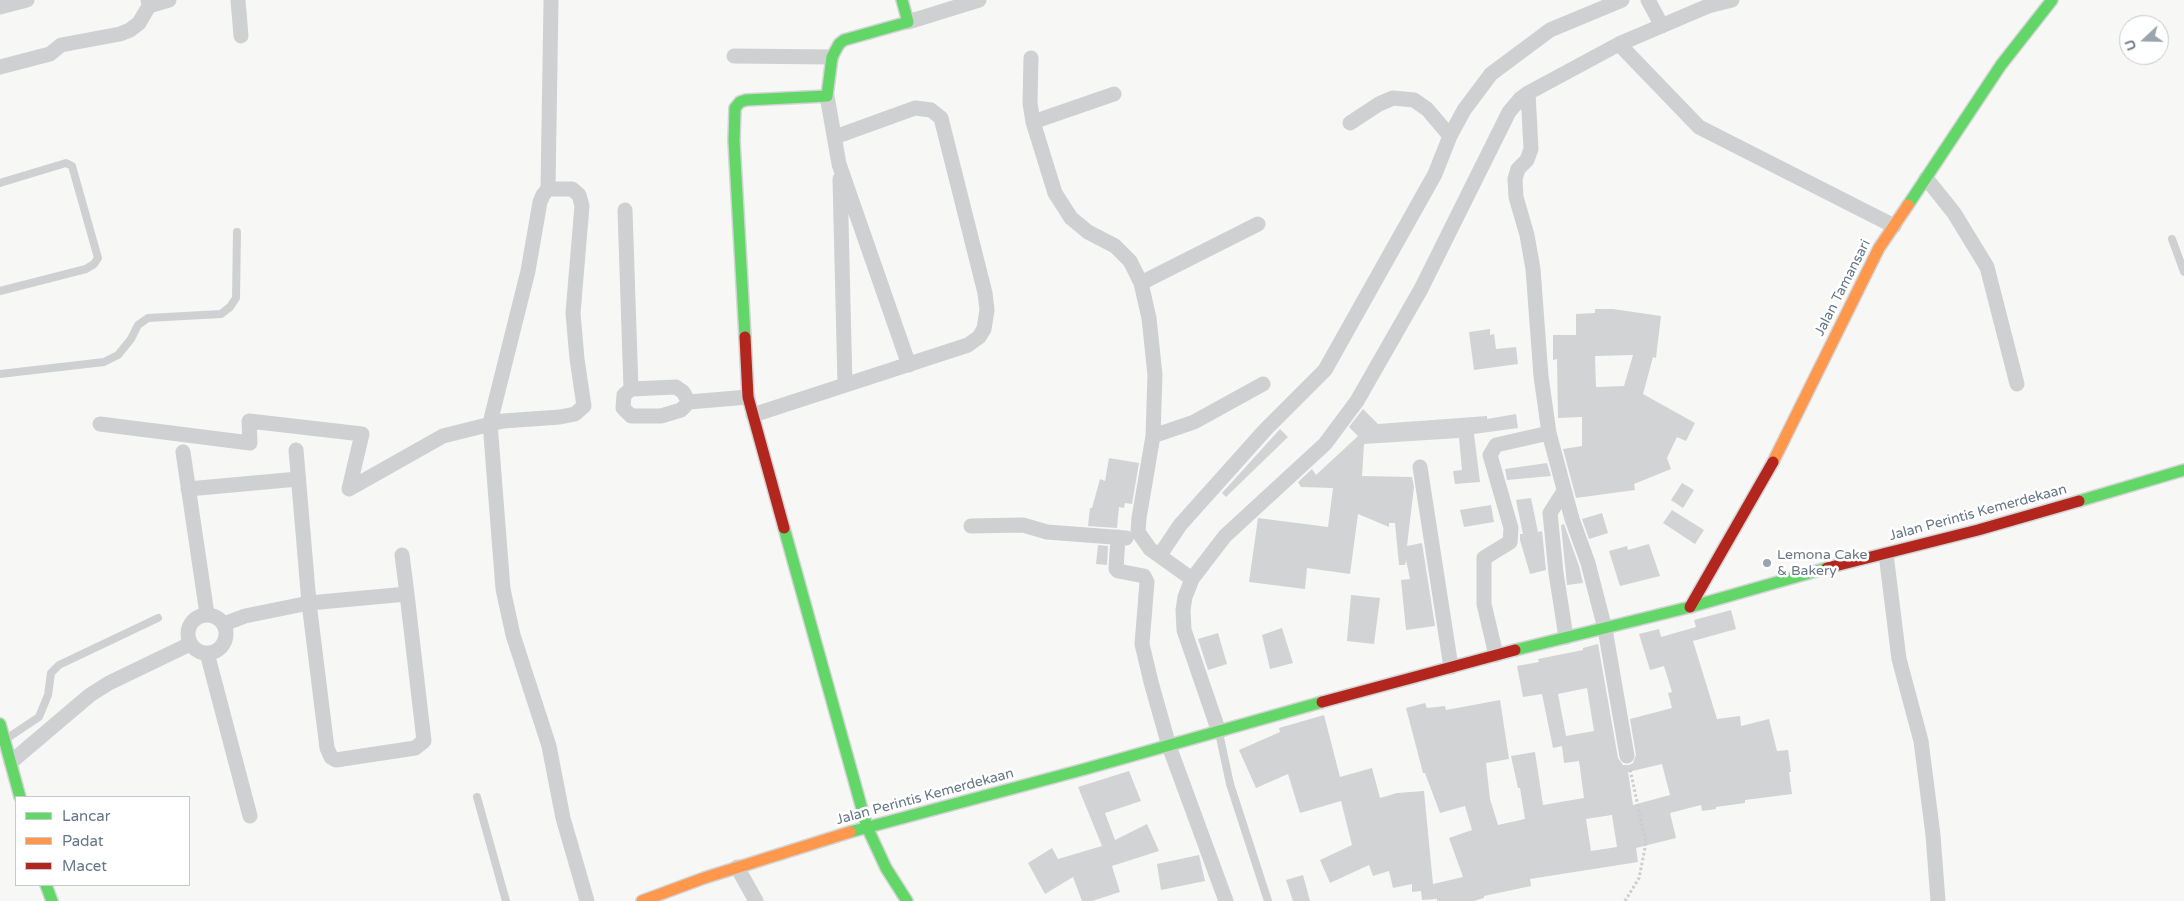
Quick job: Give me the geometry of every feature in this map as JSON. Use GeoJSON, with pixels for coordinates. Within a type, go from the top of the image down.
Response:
{"type":"FeatureCollection","features":[{"type":"Feature","properties":{"kind":"main road"},"geometry":{"type":"LineString","coordinates":[[902,0],[908,22],[844,40],[839,44],[832,57],[827,96],[746,100],[740,102],[735,108],[734,141],[748,397],[867,827],[886,868],[907,901]]}},
{"type":"Feature","properties":{"kind":"main road","name":"Jalan Tamansari"},"geometry":{"type":"LineString","coordinates":[[1690,607],[1784,442],[1879,248],[2001,65],[2052,0]]}},
{"type":"Feature","properties":{"kind":"main road","name":"Jalan Perintis Kemerdekaan"},"geometry":{"type":"LineString","coordinates":[[642,901],[675,892],[737,867],[867,827],[1173,745],[1298,708],[1496,654],[1606,629],[1690,607],[1777,581],[1978,530],[2184,470]]}},
{"type":"Feature","properties":{"kind":"main road"},"geometry":{"type":"LineString","coordinates":[[0,724],[20,796]]}},
{"type":"Feature","properties":{"kind":"main road"},"geometry":{"type":"LineString","coordinates":[[46,886],[52,901]]}},
{"type":"Feature","properties":{"kind":"street"},"geometry":{"type":"LineString","coordinates":[[0,7],[27,0]]}},
{"type":"Feature","properties":{"kind":"street"},"geometry":{"type":"LineString","coordinates":[[0,67],[50,54],[61,45],[120,34],[130,30],[139,23],[148,3],[169,0]]}},
{"type":"Feature","properties":{"kind":"street"},"geometry":{"type":"LineString","coordinates":[[238,0],[241,36]]}},
{"type":"Feature","properties":{"kind":"street"},"geometry":{"type":"LineString","coordinates":[[908,22],[979,0]]}},
{"type":"Feature","properties":{"kind":"street"},"geometry":{"type":"LineString","coordinates":[[1164,558],[1180,526],[1266,428],[1325,370],[1435,174],[1450,136],[1464,110],[1491,74],[1550,30],[1622,0]]}},
{"type":"Feature","properties":{"kind":"street"},"geometry":{"type":"LineString","coordinates":[[1648,0],[1659,20]]}},
{"type":"Feature","properties":{"kind":"street"},"geometry":{"type":"LineString","coordinates":[[1216,732],[1184,630],[1183,610],[1187,576],[1225,536],[1325,444],[1357,401],[1421,289],[1510,112],[1520,99],[1528,93],[1659,20],[1732,0]]}},
{"type":"Feature","properties":{"kind":"street"},"geometry":{"type":"LineString","coordinates":[[551,1],[548,189],[542,195],[540,202],[528,271],[490,423],[503,589],[513,635],[549,746],[563,818],[587,901]]}},
{"type":"Feature","properties":{"kind":"street"},"geometry":{"type":"LineString","coordinates":[[1619,44],[1699,126],[1894,226]]}},
{"type":"Feature","properties":{"kind":"street"},"geometry":{"type":"LineString","coordinates":[[734,56],[832,57]]}},
{"type":"Feature","properties":{"kind":"street"},"geometry":{"type":"LineString","coordinates":[[1031,58],[1030,104],[1033,122],[1056,193],[1071,218],[1088,232],[1115,246],[1130,261],[1141,283],[1149,318],[1155,375],[1153,436],[1138,532],[1150,549],[1187,576]]}},
{"type":"Feature","properties":{"kind":"street"},"geometry":{"type":"LineString","coordinates":[[1528,93],[1530,150],[1527,160],[1518,169],[1515,179],[1516,197],[1527,234],[1533,269],[1541,376],[1550,433],[1564,491],[1588,563],[1606,629],[1627,756]]}},
{"type":"Feature","properties":{"kind":"street"},"geometry":{"type":"LineString","coordinates":[[1033,122],[1114,94]]}},
{"type":"Feature","properties":{"kind":"street"},"geometry":{"type":"LineString","coordinates":[[827,96],[840,164],[908,365]]}},
{"type":"Feature","properties":{"kind":"street"},"geometry":{"type":"LineString","coordinates":[[1350,123],[1379,104],[1393,98],[1414,100],[1427,109],[1450,136]]}},
{"type":"Feature","properties":{"kind":"street"},"geometry":{"type":"LineString","coordinates":[[753,416],[968,345],[979,337],[984,329],[987,310],[986,292],[941,118],[931,110],[915,108],[835,137]]}},
{"type":"Feature","properties":{"kind":"street"},"geometry":{"type":"LineString","coordinates":[[840,164],[845,385]]}},
{"type":"Feature","properties":{"kind":"street"},"geometry":{"type":"LineString","coordinates":[[1926,178],[1954,213],[1988,267],[2017,384]]}},
{"type":"Feature","properties":{"kind":"street"},"geometry":{"type":"LineString","coordinates":[[100,424],[250,443],[249,421],[362,434],[349,489],[443,436],[490,423],[575,414],[584,406],[573,313],[582,206],[579,195],[572,189],[548,189]]}},
{"type":"Feature","properties":{"kind":"street"},"geometry":{"type":"LineString","coordinates":[[625,210],[631,389]]}},
{"type":"Feature","properties":{"kind":"street"},"geometry":{"type":"LineString","coordinates":[[1141,283],[1258,224]]}},
{"type":"Feature","properties":{"kind":"street"},"geometry":{"type":"LineString","coordinates":[[1153,436],[1194,422],[1263,384]]}},
{"type":"Feature","properties":{"kind":"street"},"geometry":{"type":"LineString","coordinates":[[689,402],[683,392],[676,387],[631,389],[624,395],[623,408],[631,416],[661,416],[680,410],[689,402],[748,397]]}},
{"type":"Feature","properties":{"kind":"street"},"geometry":{"type":"LineString","coordinates":[[1496,654],[1484,604],[1484,558],[1510,542],[1511,528],[1490,455],[1496,445],[1550,433]]}},
{"type":"Feature","properties":{"kind":"street"},"geometry":{"type":"LineString","coordinates":[[296,450],[309,603],[327,748],[331,757],[336,760],[415,748],[424,741],[402,555]]}},
{"type":"Feature","properties":{"kind":"street"},"geometry":{"type":"LineString","coordinates":[[183,452],[206,614]]}},
{"type":"Feature","properties":{"kind":"street"},"geometry":{"type":"LineString","coordinates":[[1420,467],[1451,667]]}},
{"type":"Feature","properties":{"kind":"street"},"geometry":{"type":"LineString","coordinates":[[188,489],[298,479]]}},
{"type":"Feature","properties":{"kind":"street"},"geometry":{"type":"LineString","coordinates":[[1564,491],[1550,513],[1556,573],[1566,637]]}},
{"type":"Feature","properties":{"kind":"street"},"geometry":{"type":"LineString","coordinates":[[971,526],[1023,525],[1047,532],[1142,539]]}},
{"type":"Feature","properties":{"kind":"street"},"geometry":{"type":"LineString","coordinates":[[1118,537],[1116,568],[1118,571],[1144,576],[1147,582],[1142,644],[1173,745],[1226,901]]}},
{"type":"Feature","properties":{"kind":"street"},"geometry":{"type":"LineString","coordinates":[[1886,554],[1898,659],[1921,741],[1933,835],[1938,901]]}},
{"type":"Feature","properties":{"kind":"street"},"geometry":{"type":"LineString","coordinates":[[224,624],[244,616],[309,603],[407,594]]}},
{"type":"Feature","properties":{"kind":"street"},"geometry":{"type":"LineString","coordinates":[[206,614],[219,618],[224,624],[226,637],[220,649],[207,654],[195,649],[190,644],[188,631],[194,619],[206,614]]}},
{"type":"Feature","properties":{"kind":"street"},"geometry":{"type":"LineString","coordinates":[[11,762],[90,695],[109,683],[190,644]]}},
{"type":"Feature","properties":{"kind":"street"},"geometry":{"type":"LineString","coordinates":[[207,654],[250,816]]}},
{"type":"Feature","properties":{"kind":"street"},"geometry":{"type":"LineString","coordinates":[[737,867],[756,901]]}},
{"type":"Feature","properties":{"kind":"lane"},"geometry":{"type":"LineString","coordinates":[[0,183],[66,163],[72,166],[98,258],[94,264],[86,269],[0,292]]}},
{"type":"Feature","properties":{"kind":"lane"},"geometry":{"type":"LineString","coordinates":[[0,374],[104,362],[118,355],[131,339],[138,325],[148,318],[221,314],[230,307],[236,298],[237,232]]}},
{"type":"Feature","properties":{"kind":"lane"},"geometry":{"type":"LineString","coordinates":[[2172,239],[2184,272]]}},
{"type":"Feature","properties":{"kind":"lane"},"geometry":{"type":"LineString","coordinates":[[4,740],[39,717],[48,695],[52,673],[59,665],[158,618]]}},
{"type":"Feature","properties":{"kind":"lane"},"geometry":{"type":"LineString","coordinates":[[1216,732],[1230,784],[1268,901]]}},
{"type":"Feature","properties":{"kind":"lane"},"geometry":{"type":"LineString","coordinates":[[477,797],[506,901]]}},
{"type":"Feature","properties":{"kind":"path"},"geometry":{"type":"LineString","coordinates":[[1625,901],[1639,878],[1646,843],[1627,756]]}},
{"type":"Feature","properties":{"kind":"building"},"geometry":{"type":"Polygon","coordinates":[[[1595,309],[1613,309],[1661,316],[1656,358],[1653,357],[1643,394],[1695,423],[1686,441],[1677,437],[1667,458],[1671,469],[1634,484],[1635,490],[1576,498],[1563,449],[1582,446],[1582,417],[1558,418],[1557,359],[1553,360],[1553,335],[1576,335],[1576,314],[1595,313],[1595,309]],[[1633,355],[1595,356],[1596,387],[1624,386],[1633,355]]]}},
{"type":"Feature","properties":{"kind":"building"},"geometry":{"type":"Polygon","coordinates":[[[1490,329],[1490,335],[1494,334],[1496,349],[1516,347],[1518,364],[1474,370],[1469,332],[1490,329]]]}},
{"type":"Feature","properties":{"kind":"building"},"geometry":{"type":"Polygon","coordinates":[[[1363,409],[1378,424],[1487,416],[1487,419],[1516,414],[1518,428],[1474,434],[1480,482],[1455,484],[1453,471],[1462,470],[1459,438],[1364,444],[1362,476],[1412,477],[1414,487],[1407,546],[1422,543],[1435,626],[1406,630],[1401,580],[1410,579],[1406,560],[1405,565],[1399,565],[1395,523],[1389,523],[1389,527],[1358,514],[1350,574],[1307,568],[1305,589],[1249,582],[1258,518],[1328,527],[1333,488],[1301,487],[1298,482],[1312,469],[1316,475],[1358,436],[1349,427],[1363,409]]]}},
{"type":"Feature","properties":{"kind":"building"},"geometry":{"type":"Polygon","coordinates":[[[1280,429],[1288,437],[1226,497],[1222,493],[1280,429]]]}},
{"type":"Feature","properties":{"kind":"building"},"geometry":{"type":"Polygon","coordinates":[[[1109,458],[1139,463],[1132,504],[1125,503],[1124,508],[1119,507],[1117,528],[1088,526],[1090,508],[1092,508],[1100,479],[1105,481],[1109,458]]]}},
{"type":"Feature","properties":{"kind":"building"},"geometry":{"type":"Polygon","coordinates":[[[1547,463],[1551,476],[1507,480],[1505,469],[1547,463]]]}},
{"type":"Feature","properties":{"kind":"building"},"geometry":{"type":"Polygon","coordinates":[[[1682,483],[1694,490],[1683,508],[1671,500],[1682,483]]]}},
{"type":"Feature","properties":{"kind":"building"},"geometry":{"type":"Polygon","coordinates":[[[1531,498],[1538,532],[1542,531],[1546,570],[1530,574],[1520,540],[1520,534],[1523,534],[1516,500],[1531,498]]]}},
{"type":"Feature","properties":{"kind":"building"},"geometry":{"type":"Polygon","coordinates":[[[1491,505],[1494,522],[1464,527],[1460,510],[1491,505]]]}},
{"type":"Feature","properties":{"kind":"building"},"geometry":{"type":"Polygon","coordinates":[[[1672,510],[1704,530],[1695,544],[1663,523],[1672,510]]]}},
{"type":"Feature","properties":{"kind":"building"},"geometry":{"type":"Polygon","coordinates":[[[1602,513],[1608,533],[1589,539],[1582,519],[1602,513]]]}},
{"type":"Feature","properties":{"kind":"building"},"geometry":{"type":"Polygon","coordinates":[[[1564,524],[1583,583],[1567,585],[1561,525],[1564,524]]]}},
{"type":"Feature","properties":{"kind":"building"},"geometry":{"type":"Polygon","coordinates":[[[1649,544],[1660,576],[1620,586],[1609,551],[1627,546],[1628,550],[1649,544]]]}},
{"type":"Feature","properties":{"kind":"building"},"geometry":{"type":"Polygon","coordinates":[[[1098,545],[1108,546],[1107,565],[1096,564],[1098,545]]]}},
{"type":"Feature","properties":{"kind":"building"},"geometry":{"type":"Polygon","coordinates":[[[1351,595],[1380,598],[1374,644],[1347,641],[1351,595]]]}},
{"type":"Feature","properties":{"kind":"building"},"geometry":{"type":"Polygon","coordinates":[[[1731,610],[1736,629],[1693,641],[1717,719],[1740,716],[1741,726],[1769,719],[1777,751],[1788,750],[1792,794],[1745,800],[1745,803],[1702,811],[1701,805],[1670,813],[1676,838],[1636,848],[1638,862],[1530,879],[1531,886],[1484,896],[1484,898],[1474,901],[1422,900],[1421,891],[1412,892],[1412,884],[1393,888],[1389,871],[1373,876],[1369,865],[1330,883],[1320,860],[1352,845],[1341,801],[1300,813],[1288,774],[1256,788],[1239,750],[1280,732],[1279,728],[1324,715],[1340,777],[1372,768],[1380,798],[1397,793],[1424,791],[1433,884],[1463,877],[1449,838],[1472,830],[1465,806],[1440,813],[1425,773],[1423,773],[1406,708],[1425,703],[1427,708],[1445,706],[1446,710],[1500,700],[1509,759],[1486,763],[1490,799],[1498,825],[1525,819],[1520,788],[1518,788],[1511,756],[1535,752],[1543,805],[1584,798],[1579,761],[1564,763],[1562,746],[1553,748],[1542,694],[1523,697],[1517,666],[1539,662],[1538,659],[1583,650],[1583,648],[1598,644],[1618,758],[1623,765],[1629,765],[1633,763],[1636,755],[1630,719],[1672,708],[1668,693],[1672,692],[1664,666],[1650,670],[1639,634],[1659,629],[1661,637],[1696,627],[1694,620],[1731,610]],[[1587,688],[1558,694],[1566,736],[1594,731],[1587,688]],[[1662,764],[1628,772],[1633,805],[1670,795],[1662,764]],[[1612,815],[1586,819],[1591,851],[1617,847],[1612,815]]]}},
{"type":"Feature","properties":{"kind":"building"},"geometry":{"type":"Polygon","coordinates":[[[1282,628],[1293,663],[1270,669],[1262,635],[1282,628]]]}},
{"type":"Feature","properties":{"kind":"building"},"geometry":{"type":"Polygon","coordinates":[[[1218,633],[1227,664],[1208,670],[1198,639],[1218,633]]]}},
{"type":"Feature","properties":{"kind":"building"},"geometry":{"type":"Polygon","coordinates":[[[1129,771],[1141,801],[1105,813],[1115,840],[1147,824],[1159,851],[1112,866],[1120,892],[1092,901],[1082,901],[1073,877],[1045,894],[1028,863],[1052,848],[1058,859],[1102,846],[1078,787],[1129,771]]]}},
{"type":"Feature","properties":{"kind":"building"},"geometry":{"type":"Polygon","coordinates":[[[1199,855],[1205,881],[1161,890],[1157,864],[1199,855]]]}},
{"type":"Feature","properties":{"kind":"building"},"geometry":{"type":"Polygon","coordinates":[[[1303,875],[1310,901],[1293,901],[1286,880],[1303,875]]]}},
{"type":"Feature","properties":{"kind":"traffic: fast"},"geometry":{"type":"LineString","coordinates":[[745,337],[734,141],[735,108],[740,102],[746,100],[827,96],[832,57],[839,44],[844,40],[908,22],[902,0]]}},
{"type":"Feature","properties":{"kind":"traffic: fast"},"geometry":{"type":"LineString","coordinates":[[1908,205],[2001,65],[2052,0]]}},
{"type":"Feature","properties":{"kind":"traffic: fast"},"geometry":{"type":"LineString","coordinates":[[2079,501],[2184,470]]}},
{"type":"Feature","properties":{"kind":"traffic: fast"},"geometry":{"type":"LineString","coordinates":[[784,528],[867,827],[886,868],[907,901]]}},
{"type":"Feature","properties":{"kind":"traffic: fast"},"geometry":{"type":"LineString","coordinates":[[1515,650],[1690,607],[1827,568]]}},
{"type":"Feature","properties":{"kind":"traffic: fast"},"geometry":{"type":"LineString","coordinates":[[850,832],[1085,769],[1322,702]]}},
{"type":"Feature","properties":{"kind":"traffic: fast"},"geometry":{"type":"LineString","coordinates":[[0,724],[20,796]]}},
{"type":"Feature","properties":{"kind":"traffic: fast"},"geometry":{"type":"LineString","coordinates":[[46,886],[52,901]]}},
{"type":"Feature","properties":{"kind":"traffic: slow"},"geometry":{"type":"LineString","coordinates":[[1773,462],[1879,248],[1908,205]]}},
{"type":"Feature","properties":{"kind":"traffic: slow"},"geometry":{"type":"LineString","coordinates":[[642,901],[704,878],[850,832]]}},
{"type":"Feature","properties":{"kind":"traffic: jam"},"geometry":{"type":"LineString","coordinates":[[745,337],[748,397],[784,528]]}},
{"type":"Feature","properties":{"kind":"traffic: jam"},"geometry":{"type":"LineString","coordinates":[[1690,607],[1773,462]]}},
{"type":"Feature","properties":{"kind":"traffic: jam"},"geometry":{"type":"LineString","coordinates":[[1827,568],[1978,530],[2079,501]]}},
{"type":"Feature","properties":{"kind":"traffic: jam"},"geometry":{"type":"LineString","coordinates":[[1322,702],[1515,650]]}},
{"type":"Feature","properties":{"kind":"place","name":"Lemona Cake & Bakery"},"geometry":{"type":"Point","coordinates":[1767,563]}}]}
